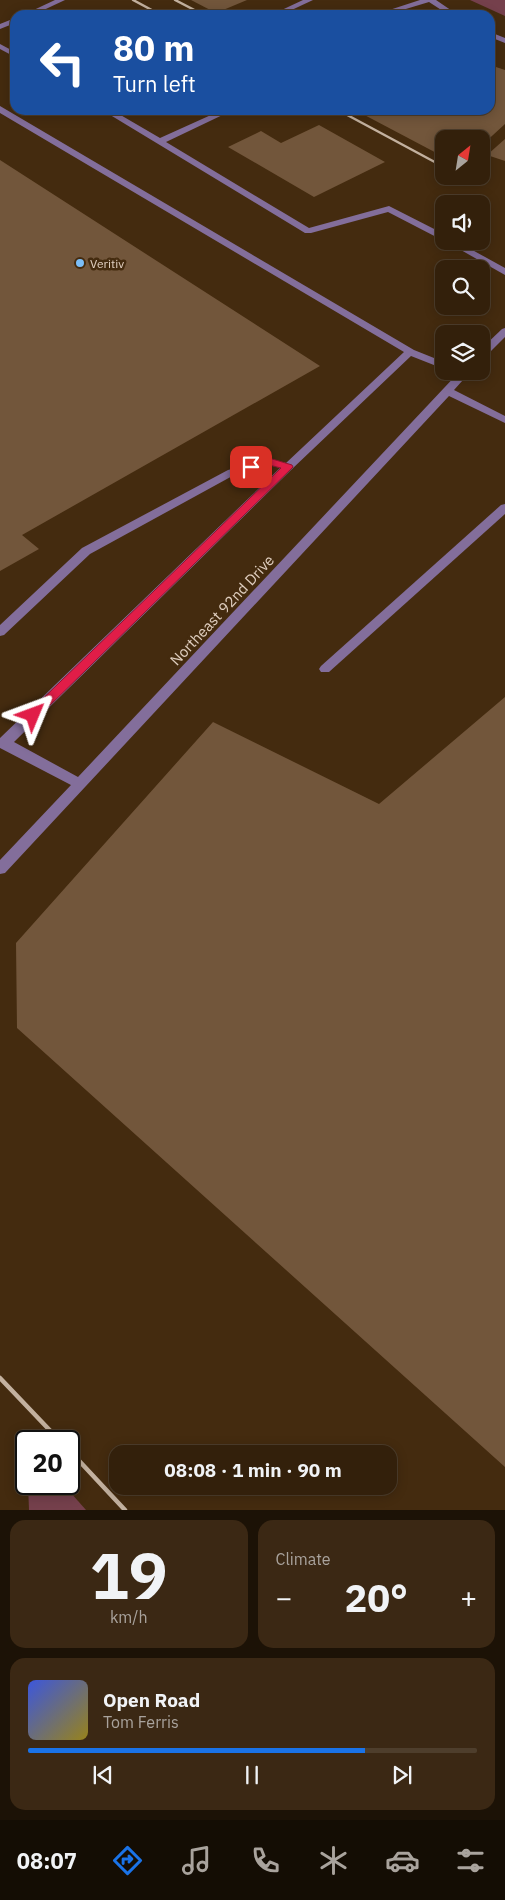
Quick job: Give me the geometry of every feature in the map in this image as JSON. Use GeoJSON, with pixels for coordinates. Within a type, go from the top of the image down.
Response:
{"type":"FeatureCollection","features":[{"type":"Feature","properties":{"kind":"street"},"geometry":{"type":"LineString","coordinates":[[38,10],[61,0]]}},
{"type":"Feature","properties":{"kind":"street"},"geometry":{"type":"LineString","coordinates":[[286,10],[309,0]]}},
{"type":"Feature","properties":{"kind":"street"},"geometry":{"type":"LineString","coordinates":[[395,10],[429,0],[446,10]]}},
{"type":"Feature","properties":{"kind":"street"},"geometry":{"type":"LineString","coordinates":[[10,115],[410,352],[435,362]]}},
{"type":"Feature","properties":{"kind":"street"},"geometry":{"type":"LineString","coordinates":[[114,115],[308,231],[390,209],[435,233]]}},
{"type":"Feature","properties":{"kind":"street"},"geometry":{"type":"LineString","coordinates":[[159,142],[218,115]]}},
{"type":"Feature","properties":{"kind":"street"},"geometry":{"type":"LineString","coordinates":[[465,250],[505,272]]}},
{"type":"Feature","properties":{"kind":"street"},"geometry":{"type":"LineString","coordinates":[[490,346],[505,331]]}},
{"type":"Feature","properties":{"kind":"street"},"geometry":{"type":"LineString","coordinates":[[79,784],[2,743],[410,352]]}},
{"type":"Feature","properties":{"kind":"street","name":"Northeast 92nd Drive"},"geometry":{"type":"LineString","coordinates":[[0,869],[455,380]]}},
{"type":"Feature","properties":{"kind":"street"},"geometry":{"type":"LineString","coordinates":[[447,390],[505,420]]}},
{"type":"Feature","properties":{"kind":"street"},"geometry":{"type":"LineString","coordinates":[[0,632],[86,551],[232,472],[269,462],[288,467]]}},
{"type":"Feature","properties":{"kind":"street"},"geometry":{"type":"LineString","coordinates":[[325,670],[505,508]]}},
{"type":"Feature","properties":{"kind":"shaded area"},"geometry":{"type":"Polygon","coordinates":[[[470,0],[505,0],[505,16],[470,0]]]}},
{"type":"Feature","properties":{"kind":"shaded area"},"geometry":{"type":"Polygon","coordinates":[[[28,1495],[73,1495],[86,1510],[29,1510],[28,1495]]]}},
{"type":"Feature","properties":{"kind":"building"},"geometry":{"type":"Polygon","coordinates":[[[191,0],[247,0],[223,10],[210,10],[191,0]]]}},
{"type":"Feature","properties":{"kind":"building"},"geometry":{"type":"Polygon","coordinates":[[[495,67],[505,70],[505,124],[490,138],[490,130],[435,130],[435,152],[364,115],[495,115],[495,67]]]}},
{"type":"Feature","properties":{"kind":"building"},"geometry":{"type":"Polygon","coordinates":[[[319,125],[385,162],[314,197],[228,147],[261,131],[281,143],[319,125]]]}},
{"type":"Feature","properties":{"kind":"building"},"geometry":{"type":"Polygon","coordinates":[[[505,139],[505,161],[490,156],[490,152],[505,139]]]}},
{"type":"Feature","properties":{"kind":"building","name":"Veritiv"},"geometry":{"type":"Polygon","coordinates":[[[0,160],[320,366],[22,535],[39,549],[0,571],[0,160]]]}},
{"type":"Feature","properties":{"kind":"building"},"geometry":{"type":"Polygon","coordinates":[[[505,697],[505,1467],[17,1028],[16,943],[213,722],[379,804],[505,697]]]}},
{"type":"Feature","properties":{"kind":"railway"},"geometry":{"type":"LineString","coordinates":[[133,0],[152,10]]}},
{"type":"Feature","properties":{"kind":"railway"},"geometry":{"type":"LineString","coordinates":[[175,0],[194,10]]}},
{"type":"Feature","properties":{"kind":"railway"},"geometry":{"type":"LineString","coordinates":[[347,115],[435,162]]}},
{"type":"Feature","properties":{"kind":"railway"},"geometry":{"type":"LineString","coordinates":[[0,1378],[50,1430]]}},
{"type":"Feature","properties":{"kind":"railway"},"geometry":{"type":"LineString","coordinates":[[80,1462],[125,1510]]}},
{"type":"Feature","properties":{"kind":"place","name":"Veritiv"},"geometry":{"type":"Point","coordinates":[80,263]}},
{"type":"Feature","properties":{"kind":"route"},"geometry":{"type":"LineString","coordinates":[[33,715],[288,467],[269,462],[251,467]]}}]}
